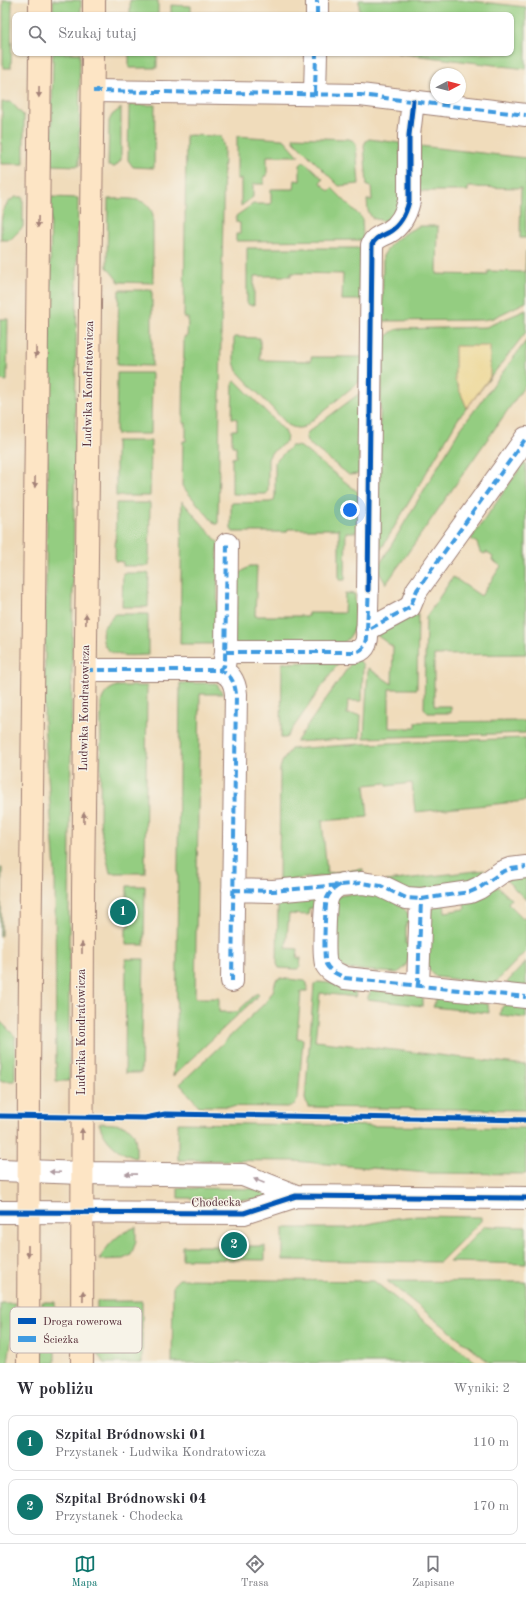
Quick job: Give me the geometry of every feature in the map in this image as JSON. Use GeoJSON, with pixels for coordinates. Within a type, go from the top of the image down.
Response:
{"type":"FeatureCollection","features":[{"type":"Feature","properties":{"kind":"main road"},"geometry":{"type":"LineString","coordinates":[[40,0],[40,12]]}},
{"type":"Feature","properties":{"kind":"main road"},"geometry":{"type":"LineString","coordinates":[[94,0],[94,12]]}},
{"type":"Feature","properties":{"kind":"main road"},"geometry":{"type":"LineString","coordinates":[[28,1307],[28,1171],[40,56]]}},
{"type":"Feature","properties":{"kind":"main road","name":"Ludwika Kondratowicza"},"geometry":{"type":"LineString","coordinates":[[82,1307],[83,893],[93,56]]}},
{"type":"Feature","properties":{"kind":"main road","name":"Ludwika Kondratowicza"},"geometry":{"type":"LineString","coordinates":[[82,1353],[82,1363]]}},
{"type":"Feature","properties":{"kind":"street"},"geometry":{"type":"LineString","coordinates":[[317,0],[317,12]]}},
{"type":"Feature","properties":{"kind":"street"},"geometry":{"type":"LineString","coordinates":[[315,94],[316,56]]}},
{"type":"Feature","properties":{"kind":"street"},"geometry":{"type":"LineString","coordinates":[[93,91],[366,95],[526,115]]}},
{"type":"Feature","properties":{"kind":"street"},"geometry":{"type":"LineString","coordinates":[[86,670],[356,652],[365,646],[368,630],[372,245],[376,239],[396,227],[403,218],[407,209],[409,201],[409,135],[413,101]]}},
{"type":"Feature","properties":{"kind":"street"},"geometry":{"type":"LineString","coordinates":[[368,630],[409,608],[417,590],[526,438]]}},
{"type":"Feature","properties":{"kind":"street"},"geometry":{"type":"LineString","coordinates":[[227,544],[222,661],[224,672],[235,684],[236,694],[232,981]]}},
{"type":"Feature","properties":{"kind":"street"},"geometry":{"type":"LineString","coordinates":[[233,890],[273,891],[362,882],[375,884],[406,898],[421,899],[470,892],[479,888],[502,872],[510,869],[526,867]]}},
{"type":"Feature","properties":{"kind":"street"},"geometry":{"type":"LineString","coordinates":[[342,884],[332,891],[326,904],[324,959],[329,968],[337,974],[346,978],[526,997]]}},
{"type":"Feature","properties":{"kind":"street"},"geometry":{"type":"LineString","coordinates":[[418,985],[421,899]]}},
{"type":"Feature","properties":{"kind":"street","name":"Chodecka"},"geometry":{"type":"LineString","coordinates":[[0,1170],[82,1174],[243,1175],[296,1196]]}},
{"type":"Feature","properties":{"kind":"street","name":"Chodecka"},"geometry":{"type":"LineString","coordinates":[[0,1212],[244,1214],[296,1196],[526,1198]]}},
{"type":"Feature","properties":{"kind":"green space"},"geometry":{"type":"Polygon","coordinates":[[[3,0],[12,0],[11,68],[3,68],[3,0]]]}},
{"type":"Feature","properties":{"kind":"green space"},"geometry":{"type":"Polygon","coordinates":[[[53,0],[81,0],[81,12],[53,12],[53,0]]]}},
{"type":"Feature","properties":{"kind":"green space"},"geometry":{"type":"Polygon","coordinates":[[[130,0],[158,0],[158,12],[130,12],[130,0]]]}},
{"type":"Feature","properties":{"kind":"green space"},"geometry":{"type":"Polygon","coordinates":[[[359,0],[465,0],[526,7],[526,69],[421,56],[514,56],[514,12],[359,12],[359,0]]]}},
{"type":"Feature","properties":{"kind":"green space"},"geometry":{"type":"Polygon","coordinates":[[[171,5],[191,6],[191,12],[171,12],[171,5]]]}},
{"type":"Feature","properties":{"kind":"green space"},"geometry":{"type":"Polygon","coordinates":[[[53,56],[80,56],[79,166],[51,165],[53,56]]]}},
{"type":"Feature","properties":{"kind":"green space"},"geometry":{"type":"Polygon","coordinates":[[[129,56],[157,56],[157,68],[129,68],[129,56]]]}},
{"type":"Feature","properties":{"kind":"green space"},"geometry":{"type":"Polygon","coordinates":[[[2,102],[11,102],[24,116],[24,164],[1,164],[2,102]]]}},
{"type":"Feature","properties":{"kind":"green space"},"geometry":{"type":"Polygon","coordinates":[[[129,105],[155,105],[154,168],[133,167],[128,160],[129,105]]]}},
{"type":"Feature","properties":{"kind":"green space"},"geometry":{"type":"Polygon","coordinates":[[[121,108],[121,160],[115,167],[108,166],[109,121],[112,115],[121,108]]]}},
{"type":"Feature","properties":{"kind":"green space"},"geometry":{"type":"Polygon","coordinates":[[[186,135],[221,136],[224,148],[218,524],[215,524],[182,486],[183,441],[186,441],[186,423],[183,423],[184,337],[187,337],[188,318],[184,318],[186,135]]]}},
{"type":"Feature","properties":{"kind":"green space"},"geometry":{"type":"Polygon","coordinates":[[[237,136],[282,139],[285,140],[299,156],[267,156],[267,176],[264,176],[264,184],[253,184],[253,197],[241,206],[241,179],[237,179],[237,136]]]}},
{"type":"Feature","properties":{"kind":"green space"},"geometry":{"type":"Polygon","coordinates":[[[294,137],[349,139],[354,141],[356,145],[359,184],[339,186],[294,141],[294,137]]]}},
{"type":"Feature","properties":{"kind":"green space"},"geometry":{"type":"Polygon","coordinates":[[[369,139],[400,143],[401,202],[391,218],[383,221],[372,218],[368,211],[367,200],[372,200],[371,187],[367,186],[364,145],[369,139]]]}},
{"type":"Feature","properties":{"kind":"green space"},"geometry":{"type":"Polygon","coordinates":[[[420,146],[526,158],[526,238],[520,238],[521,188],[468,187],[468,191],[419,191],[420,146]]]}},
{"type":"Feature","properties":{"kind":"green space"},"geometry":{"type":"Polygon","coordinates":[[[304,161],[323,179],[320,182],[329,191],[332,188],[362,218],[363,240],[236,241],[236,234],[240,234],[240,223],[236,222],[236,216],[253,204],[271,204],[271,189],[294,189],[295,180],[300,181],[300,165],[304,161]]]}},
{"type":"Feature","properties":{"kind":"green space"},"geometry":{"type":"Polygon","coordinates":[[[16,197],[23,197],[23,227],[10,240],[1,240],[2,214],[7,204],[16,197]]]}},
{"type":"Feature","properties":{"kind":"green space"},"geometry":{"type":"Polygon","coordinates":[[[51,197],[78,198],[69,909],[69,1081],[56,1081],[55,871],[44,723],[51,197]]]}},
{"type":"Feature","properties":{"kind":"green space"},"geometry":{"type":"Polygon","coordinates":[[[108,199],[128,199],[141,201],[150,209],[153,215],[153,283],[119,282],[107,267],[108,199]]]}},
{"type":"Feature","properties":{"kind":"green space"},"geometry":{"type":"Polygon","coordinates":[[[419,226],[438,226],[437,274],[488,275],[488,271],[525,272],[526,251],[526,302],[493,318],[483,320],[382,321],[383,256],[390,245],[397,239],[419,226]]]}},
{"type":"Feature","properties":{"kind":"green space"},"geometry":{"type":"Polygon","coordinates":[[[247,248],[361,248],[364,300],[342,300],[343,274],[291,273],[291,276],[254,276],[254,305],[249,305],[247,303],[247,248]]]}},
{"type":"Feature","properties":{"kind":"green space"},"geometry":{"type":"Polygon","coordinates":[[[119,290],[152,290],[152,366],[117,365],[119,290]]]}},
{"type":"Feature","properties":{"kind":"green space"},"geometry":{"type":"Polygon","coordinates":[[[526,310],[526,332],[458,419],[376,558],[382,349],[386,338],[393,331],[400,329],[486,327],[526,310]]]}},
{"type":"Feature","properties":{"kind":"green space"},"geometry":{"type":"Polygon","coordinates":[[[0,319],[8,319],[7,381],[0,380],[0,319]]]}},
{"type":"Feature","properties":{"kind":"green space"},"geometry":{"type":"Polygon","coordinates":[[[234,337],[260,338],[260,360],[311,361],[311,357],[365,357],[360,381],[304,427],[292,427],[288,425],[237,371],[234,362],[234,337]]]}},
{"type":"Feature","properties":{"kind":"green space"},"geometry":{"type":"Polygon","coordinates":[[[526,341],[526,384],[386,584],[377,569],[459,431],[526,341]]]}},
{"type":"Feature","properties":{"kind":"green space"},"geometry":{"type":"Polygon","coordinates":[[[117,373],[152,373],[151,434],[116,434],[117,373]]]}},
{"type":"Feature","properties":{"kind":"green space"},"geometry":{"type":"Polygon","coordinates":[[[236,381],[285,431],[287,436],[286,442],[271,453],[268,459],[268,492],[266,494],[232,494],[232,458],[236,457],[236,446],[232,446],[232,430],[237,430],[237,419],[232,418],[233,382],[236,381]]]}},
{"type":"Feature","properties":{"kind":"green space"},"geometry":{"type":"Polygon","coordinates":[[[360,393],[359,474],[349,475],[307,442],[306,437],[308,432],[360,393]]]}},
{"type":"Feature","properties":{"kind":"green space"},"geometry":{"type":"Polygon","coordinates":[[[116,441],[151,441],[150,496],[116,496],[116,441]]]}},
{"type":"Feature","properties":{"kind":"green space"},"geometry":{"type":"Polygon","coordinates":[[[291,446],[301,447],[358,492],[362,532],[346,532],[345,580],[339,580],[339,529],[288,529],[287,532],[233,532],[231,529],[231,503],[270,502],[274,500],[275,462],[291,446]]]}},
{"type":"Feature","properties":{"kind":"green space"},"geometry":{"type":"Polygon","coordinates":[[[523,464],[526,464],[526,654],[434,655],[434,706],[451,706],[451,713],[428,713],[424,708],[426,617],[453,577],[481,596],[501,566],[492,560],[493,557],[486,552],[485,554],[480,552],[477,543],[471,539],[523,464]]]}},
{"type":"Feature","properties":{"kind":"green space"},"geometry":{"type":"Polygon","coordinates":[[[182,501],[218,542],[217,644],[180,644],[182,501]]]}},
{"type":"Feature","properties":{"kind":"green space"},"geometry":{"type":"Polygon","coordinates":[[[116,503],[150,503],[149,566],[123,566],[123,562],[115,561],[116,503]]]}},
{"type":"Feature","properties":{"kind":"green space"},"geometry":{"type":"Polygon","coordinates":[[[250,566],[257,566],[255,616],[308,616],[308,613],[344,613],[345,593],[355,594],[355,621],[352,633],[348,639],[343,643],[233,645],[237,575],[250,566]]]}},
{"type":"Feature","properties":{"kind":"green space"},"geometry":{"type":"Polygon","coordinates":[[[123,573],[149,573],[148,607],[122,607],[123,573]]]}},
{"type":"Feature","properties":{"kind":"green space"},"geometry":{"type":"Polygon","coordinates":[[[418,613],[417,689],[389,689],[389,728],[416,728],[416,722],[526,721],[526,733],[364,738],[368,668],[392,684],[393,647],[375,634],[418,613]]]}},
{"type":"Feature","properties":{"kind":"green space"},"geometry":{"type":"Polygon","coordinates":[[[114,614],[148,614],[148,655],[128,656],[115,654],[106,647],[102,635],[103,630],[114,614]]]}},
{"type":"Feature","properties":{"kind":"green space"},"geometry":{"type":"Polygon","coordinates":[[[354,659],[359,660],[363,665],[362,701],[348,701],[347,714],[361,715],[360,738],[296,742],[354,659]]]}},
{"type":"Feature","properties":{"kind":"green space"},"geometry":{"type":"Polygon","coordinates":[[[337,661],[337,665],[286,738],[281,738],[282,663],[337,661]]]}},
{"type":"Feature","properties":{"kind":"green space"},"geometry":{"type":"Polygon","coordinates":[[[180,683],[216,683],[223,694],[200,694],[195,998],[219,998],[219,1012],[237,1012],[257,993],[259,995],[173,1076],[176,1045],[180,683]]]}},
{"type":"Feature","properties":{"kind":"green space"},"geometry":{"type":"Polygon","coordinates":[[[117,686],[147,686],[145,873],[110,873],[102,836],[100,820],[101,703],[106,692],[117,686]]]}},
{"type":"Feature","properties":{"kind":"green space"},"geometry":{"type":"Polygon","coordinates":[[[526,738],[526,801],[415,812],[412,783],[387,786],[386,783],[365,785],[368,817],[322,821],[327,873],[363,869],[363,872],[279,881],[280,769],[282,762],[291,749],[362,744],[526,738]]]}},
{"type":"Feature","properties":{"kind":"green space"},"geometry":{"type":"Polygon","coordinates":[[[0,868],[2,868],[1,936],[0,936],[0,868]]]}},
{"type":"Feature","properties":{"kind":"green space"},"geometry":{"type":"Polygon","coordinates":[[[485,870],[477,880],[410,892],[386,881],[485,870]]]}},
{"type":"Feature","properties":{"kind":"green space"},"geometry":{"type":"Polygon","coordinates":[[[526,875],[526,900],[506,880],[526,875]]]}},
{"type":"Feature","properties":{"kind":"green space"},"geometry":{"type":"Polygon","coordinates":[[[127,886],[145,886],[144,945],[126,945],[126,927],[129,927],[129,897],[127,897],[127,886]]]}},
{"type":"Feature","properties":{"kind":"green space"},"geometry":{"type":"Polygon","coordinates":[[[498,887],[511,899],[508,903],[523,918],[526,916],[526,951],[494,984],[436,977],[427,967],[430,911],[436,906],[444,903],[445,912],[465,909],[464,901],[498,887]]]}},
{"type":"Feature","properties":{"kind":"green space"},"geometry":{"type":"Polygon","coordinates":[[[369,891],[395,902],[406,911],[409,916],[411,922],[406,923],[406,944],[410,944],[409,957],[407,964],[397,973],[346,969],[337,962],[334,953],[335,902],[338,896],[369,891]]]}},
{"type":"Feature","properties":{"kind":"green space"},"geometry":{"type":"Polygon","coordinates":[[[316,897],[319,909],[309,908],[308,915],[289,914],[286,948],[298,949],[297,958],[301,958],[300,967],[297,969],[279,968],[277,964],[278,901],[316,897]]]}},
{"type":"Feature","properties":{"kind":"green space"},"geometry":{"type":"Polygon","coordinates":[[[126,959],[144,959],[141,1073],[125,1073],[126,959]]]}},
{"type":"Feature","properties":{"kind":"green space"},"geometry":{"type":"Polygon","coordinates":[[[526,962],[526,989],[507,984],[508,981],[526,962]]]}},
{"type":"Feature","properties":{"kind":"green space"},"geometry":{"type":"Polygon","coordinates":[[[280,978],[305,981],[307,983],[307,991],[301,991],[297,1038],[303,1039],[298,1099],[295,1104],[291,1107],[199,1106],[180,1084],[266,1002],[273,991],[276,980],[280,978]]]}},
{"type":"Feature","properties":{"kind":"green space"},"geometry":{"type":"Polygon","coordinates":[[[318,982],[351,985],[355,988],[356,997],[320,993],[315,1041],[526,1065],[526,1110],[308,1107],[305,1099],[314,985],[318,982]]]}},
{"type":"Feature","properties":{"kind":"green space"},"geometry":{"type":"Polygon","coordinates":[[[371,990],[420,995],[423,998],[423,1006],[367,999],[371,990]]]}},
{"type":"Feature","properties":{"kind":"green space"},"geometry":{"type":"Polygon","coordinates":[[[437,997],[488,1004],[489,1013],[433,1007],[437,997]]]}},
{"type":"Feature","properties":{"kind":"green space"},"geometry":{"type":"Polygon","coordinates":[[[526,1004],[526,1018],[500,1015],[501,1009],[504,1005],[526,1004]]]}},
{"type":"Feature","properties":{"kind":"green space"},"geometry":{"type":"Polygon","coordinates":[[[0,1021],[15,1036],[15,1081],[0,1081],[0,1021]]]}},
{"type":"Feature","properties":{"kind":"green space"},"geometry":{"type":"Polygon","coordinates":[[[99,1123],[130,1128],[135,1138],[136,1158],[123,1153],[108,1141],[99,1123]]]}},
{"type":"Feature","properties":{"kind":"green space"},"geometry":{"type":"Polygon","coordinates":[[[178,1123],[526,1128],[526,1174],[427,1173],[294,1161],[178,1160],[178,1123]]]}},
{"type":"Feature","properties":{"kind":"green space"},"geometry":{"type":"Polygon","coordinates":[[[178,1188],[273,1189],[274,1200],[178,1198],[178,1188]]]}},
{"type":"Feature","properties":{"kind":"green space"},"geometry":{"type":"Polygon","coordinates":[[[417,1216],[481,1217],[481,1221],[440,1262],[283,1260],[283,1228],[350,1228],[396,1218],[417,1216]]]}},
{"type":"Feature","properties":{"kind":"green space"},"geometry":{"type":"Polygon","coordinates":[[[485,1226],[526,1227],[526,1264],[449,1262],[485,1226]]]}},
{"type":"Feature","properties":{"kind":"green space"},"geometry":{"type":"Polygon","coordinates":[[[136,1227],[136,1242],[131,1255],[123,1259],[99,1260],[114,1240],[124,1232],[136,1227]]]}},
{"type":"Feature","properties":{"kind":"green space"},"geometry":{"type":"Polygon","coordinates":[[[182,1246],[218,1246],[218,1249],[248,1250],[249,1246],[265,1246],[265,1260],[182,1259],[182,1246]]]}},
{"type":"Feature","properties":{"kind":"green space"},"geometry":{"type":"Polygon","coordinates":[[[179,1279],[374,1281],[477,1363],[172,1363],[173,1285],[179,1279]]]}},
{"type":"Feature","properties":{"kind":"green space"},"geometry":{"type":"Polygon","coordinates":[[[387,1281],[526,1282],[526,1358],[523,1363],[490,1363],[387,1281]]]}},
{"type":"Feature","properties":{"kind":"green space"},"geometry":{"type":"Polygon","coordinates":[[[97,1301],[142,1301],[142,1307],[97,1307],[97,1301]]]}},
{"type":"Feature","properties":{"kind":"green space"},"geometry":{"type":"Polygon","coordinates":[[[42,1302],[55,1302],[55,1307],[42,1307],[42,1302]]]}},
{"type":"Feature","properties":{"kind":"green space"},"geometry":{"type":"Polygon","coordinates":[[[0,1303],[15,1303],[15,1307],[10,1307],[10,1349],[8,1363],[0,1363],[0,1303]]]}},
{"type":"Feature","properties":{"kind":"green space"},"geometry":{"type":"Polygon","coordinates":[[[42,1353],[55,1353],[55,1363],[42,1363],[42,1353]]]}},
{"type":"Feature","properties":{"kind":"green space"},"geometry":{"type":"Polygon","coordinates":[[[97,1353],[142,1353],[142,1363],[104,1363],[97,1353]]]}},
{"type":"Feature","properties":{"kind":"sand"},"geometry":{"type":"Polygon","coordinates":[[[455,346],[490,346],[490,377],[467,408],[455,380],[455,346]]]}},
{"type":"Feature","properties":{"kind":"marked path"},"geometry":{"type":"LineString","coordinates":[[317,0],[317,12]]}},
{"type":"Feature","properties":{"kind":"marked path"},"geometry":{"type":"LineString","coordinates":[[315,94],[316,56]]}},
{"type":"Feature","properties":{"kind":"marked path"},"geometry":{"type":"LineString","coordinates":[[93,91],[360,95],[526,115]]}},
{"type":"Feature","properties":{"kind":"marked path"},"geometry":{"type":"LineString","coordinates":[[369,586],[367,630],[410,607],[417,590],[526,438]]}},
{"type":"Feature","properties":{"kind":"marked path"},"geometry":{"type":"LineString","coordinates":[[219,670],[224,666],[225,661],[227,544]]}},
{"type":"Feature","properties":{"kind":"marked path"},"geometry":{"type":"LineString","coordinates":[[226,652],[356,652],[362,649],[366,644],[367,630]]}},
{"type":"Feature","properties":{"kind":"marked path"},"geometry":{"type":"LineString","coordinates":[[86,670],[219,670],[227,674],[232,679],[236,694],[232,981]]}},
{"type":"Feature","properties":{"kind":"marked path"},"geometry":{"type":"LineString","coordinates":[[233,890],[273,891],[362,883],[381,886],[406,898],[421,899],[470,892],[479,888],[502,872],[510,869],[526,867]]}},
{"type":"Feature","properties":{"kind":"marked path"},"geometry":{"type":"LineString","coordinates":[[340,885],[332,890],[328,896],[326,910],[324,943],[325,960],[328,967],[334,972],[345,978],[526,997]]}},
{"type":"Feature","properties":{"kind":"marked path"},"geometry":{"type":"LineString","coordinates":[[418,985],[421,899]]}},
{"type":"Feature","properties":{"kind":"cycle path"},"geometry":{"type":"LineString","coordinates":[[368,590],[372,245],[377,238],[397,226],[405,215],[408,206],[409,135],[413,101]]}},
{"type":"Feature","properties":{"kind":"cycle path"},"geometry":{"type":"LineString","coordinates":[[0,1116],[145,1118],[165,1114],[526,1120]]}},
{"type":"Feature","properties":{"kind":"cycle path"},"geometry":{"type":"LineString","coordinates":[[0,1212],[244,1213],[296,1196],[526,1198]]}},
{"type":"Feature","properties":{"kind":"place","name":"Szpital Bródnowski 01"},"geometry":{"type":"Point","coordinates":[123,912]}},
{"type":"Feature","properties":{"kind":"place","name":"Szpital Bródnowski 04"},"geometry":{"type":"Point","coordinates":[234,1245]}}]}
